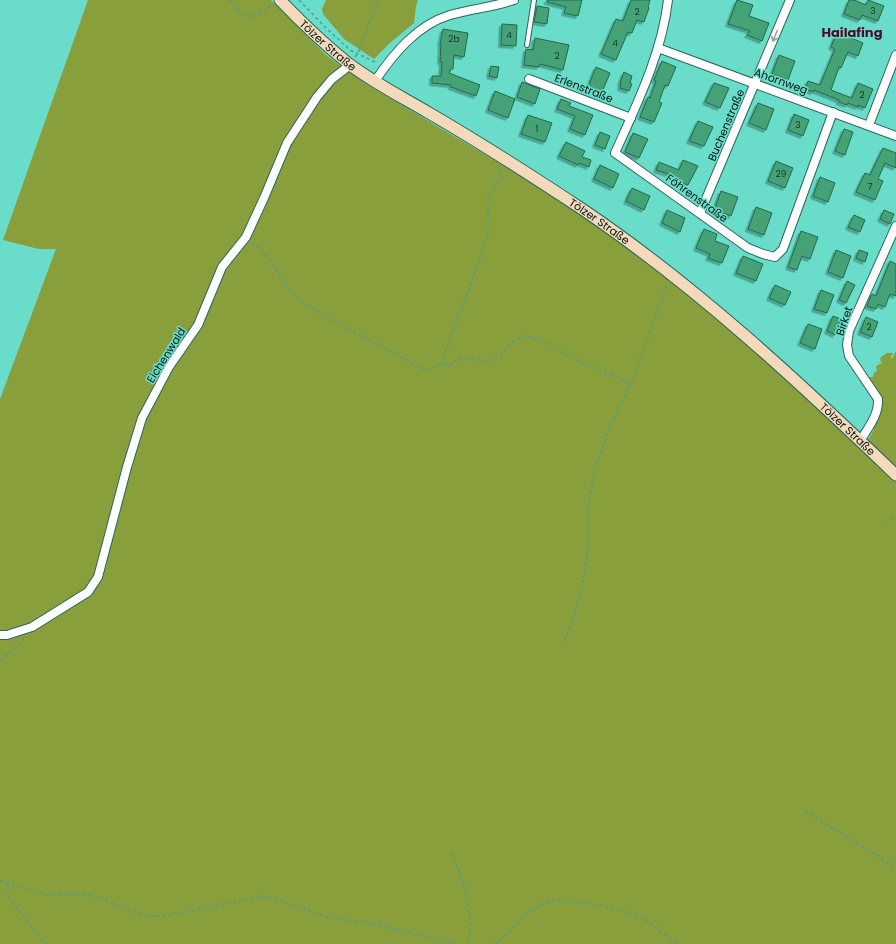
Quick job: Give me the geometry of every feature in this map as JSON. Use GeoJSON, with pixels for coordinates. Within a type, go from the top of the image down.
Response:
{"type":"FeatureCollection","features":[{"type":"Feature","properties":{"kind":"main road","name":"Tölzer Straße"},"geometry":{"type":"LineString","coordinates":[[276,2],[350,65],[498,155],[583,210],[671,274],[726,319],[796,380],[896,475]]}},
{"type":"Feature","properties":{"kind":"street"},"geometry":{"type":"LineString","coordinates":[[375,81],[384,68],[417,32],[428,25],[450,15],[491,4],[514,0]]}},
{"type":"Feature","properties":{"kind":"street","name":"Föhrenstraße"},"geometry":{"type":"LineString","coordinates":[[668,0],[666,17],[658,48],[631,118],[615,153],[748,248],[763,254],[775,256],[783,249],[833,112]]}},
{"type":"Feature","properties":{"kind":"street","name":"Buchenstraße"},"geometry":{"type":"LineString","coordinates":[[700,214],[790,0]]}},
{"type":"Feature","properties":{"kind":"street","name":"Ahornweg"},"geometry":{"type":"LineString","coordinates":[[658,48],[896,136]]}},
{"type":"Feature","properties":{"kind":"street"},"geometry":{"type":"LineString","coordinates":[[869,125],[896,55]]}},
{"type":"Feature","properties":{"kind":"street","name":"Eichenwald"},"geometry":{"type":"LineString","coordinates":[[0,635],[7,635],[32,627],[88,592],[98,577],[127,467],[142,418],[169,368],[198,325],[222,268],[246,237],[287,143],[317,97],[332,79],[350,65]]}},
{"type":"Feature","properties":{"kind":"street","name":"Erlenstraße"},"geometry":{"type":"LineString","coordinates":[[529,78],[631,118]]}},
{"type":"Feature","properties":{"kind":"street","name":"Birket"},"geometry":{"type":"LineString","coordinates":[[860,441],[875,416],[878,408],[878,399],[849,356],[847,345],[849,331],[896,226]]}},
{"type":"Feature","properties":{"kind":"lane"},"geometry":{"type":"LineString","coordinates":[[526,44],[534,0]]}},
{"type":"Feature","properties":{"kind":"path"},"geometry":{"type":"LineString","coordinates":[[229,0],[239,11],[250,16],[262,13],[276,2]]}},
{"type":"Feature","properties":{"kind":"path"},"geometry":{"type":"LineString","coordinates":[[299,0],[350,50],[376,62],[384,68]]}},
{"type":"Feature","properties":{"kind":"path"},"geometry":{"type":"LineString","coordinates":[[360,47],[378,0]]}},
{"type":"Feature","properties":{"kind":"path"},"geometry":{"type":"LineString","coordinates":[[441,364],[488,236],[488,197],[502,176],[495,162],[498,155]]}},
{"type":"Feature","properties":{"kind":"path"},"geometry":{"type":"LineString","coordinates":[[246,237],[260,248],[272,263],[292,294],[318,312],[427,371],[441,364],[450,365],[460,358],[489,360],[500,356],[512,342],[524,336],[538,338],[573,358],[631,384]]}},
{"type":"Feature","properties":{"kind":"path"},"geometry":{"type":"LineString","coordinates":[[563,644],[574,617],[585,572],[588,544],[588,506],[596,464],[610,427],[631,384],[671,274]]}},
{"type":"Feature","properties":{"kind":"path"},"geometry":{"type":"LineString","coordinates":[[886,523],[896,516]]}},
{"type":"Feature","properties":{"kind":"path"},"geometry":{"type":"LineString","coordinates":[[0,660],[24,640],[32,627]]}},
{"type":"Feature","properties":{"kind":"path"},"geometry":{"type":"LineString","coordinates":[[805,811],[881,858],[896,869]]}},
{"type":"Feature","properties":{"kind":"path"},"geometry":{"type":"LineString","coordinates":[[451,854],[461,876],[468,907],[470,937],[467,944]]}},
{"type":"Feature","properties":{"kind":"path"},"geometry":{"type":"LineString","coordinates":[[0,881],[49,894],[71,893],[91,895],[128,910],[152,917],[165,916],[264,896],[274,898],[327,917],[372,924],[456,944]]}},
{"type":"Feature","properties":{"kind":"path"},"geometry":{"type":"LineString","coordinates":[[8,884],[8,894],[10,899],[46,944]]}},
{"type":"Feature","properties":{"kind":"path"},"geometry":{"type":"LineString","coordinates":[[495,944],[530,911],[547,902],[559,900],[619,910],[641,917],[677,944]]}},
{"type":"Feature","properties":{"kind":"green space"},"geometry":{"type":"Polygon","coordinates":[[[88,0],[271,0],[327,56],[371,87],[533,183],[583,215],[661,272],[792,383],[862,450],[874,430],[875,402],[869,381],[870,377],[873,377],[874,373],[877,371],[876,366],[882,363],[880,360],[881,357],[887,353],[893,353],[891,357],[892,359],[896,351],[896,944],[0,944],[0,399],[56,249],[39,249],[3,240],[88,0]]]}},
{"type":"Feature","properties":{"kind":"green space"},"geometry":{"type":"Polygon","coordinates":[[[326,0],[418,0],[414,23],[374,59],[344,39],[323,14],[322,9],[326,0]]]}},
{"type":"Feature","properties":{"kind":"building"},"geometry":{"type":"Polygon","coordinates":[[[547,0],[582,0],[578,16],[564,13],[566,7],[547,2],[547,0]]]}},
{"type":"Feature","properties":{"kind":"building"},"geometry":{"type":"Polygon","coordinates":[[[631,0],[650,0],[649,8],[644,22],[637,20],[632,33],[628,32],[616,60],[601,54],[616,19],[623,21],[631,0]]]}},
{"type":"Feature","properties":{"kind":"building"},"geometry":{"type":"Polygon","coordinates":[[[737,0],[753,5],[749,16],[769,23],[762,41],[747,35],[750,31],[728,24],[737,0]]]}},
{"type":"Feature","properties":{"kind":"building"},"geometry":{"type":"Polygon","coordinates":[[[849,0],[854,0],[866,5],[868,0],[884,6],[878,21],[862,15],[860,20],[844,14],[849,0]]]}},
{"type":"Feature","properties":{"kind":"building"},"geometry":{"type":"Polygon","coordinates":[[[537,6],[549,8],[547,24],[534,22],[537,6]]]}},
{"type":"Feature","properties":{"kind":"building"},"geometry":{"type":"Polygon","coordinates":[[[502,24],[517,25],[516,46],[501,45],[502,24]]]}},
{"type":"Feature","properties":{"kind":"building"},"geometry":{"type":"Polygon","coordinates":[[[443,29],[468,33],[464,57],[454,55],[453,69],[451,69],[449,73],[480,85],[476,96],[451,87],[451,85],[432,83],[432,76],[441,76],[442,62],[440,62],[440,44],[443,29]]]}},
{"type":"Feature","properties":{"kind":"building"},"geometry":{"type":"Polygon","coordinates":[[[837,32],[863,43],[858,56],[848,52],[841,68],[839,67],[831,90],[852,98],[858,83],[873,89],[865,108],[848,103],[847,105],[839,102],[839,100],[814,90],[813,92],[805,89],[808,81],[820,85],[835,49],[831,47],[837,32]]]}},
{"type":"Feature","properties":{"kind":"building"},"geometry":{"type":"Polygon","coordinates":[[[535,38],[569,45],[563,70],[540,64],[539,67],[524,65],[526,49],[533,50],[535,38]]]}},
{"type":"Feature","properties":{"kind":"building"},"geometry":{"type":"Polygon","coordinates":[[[779,55],[795,61],[788,80],[772,74],[779,55]]]}},
{"type":"Feature","properties":{"kind":"building"},"geometry":{"type":"Polygon","coordinates":[[[662,61],[676,67],[668,86],[665,85],[659,102],[662,103],[654,122],[640,117],[648,97],[650,98],[656,81],[654,80],[662,61]]]}},
{"type":"Feature","properties":{"kind":"building"},"geometry":{"type":"Polygon","coordinates":[[[491,66],[499,67],[497,78],[489,76],[491,66]]]}},
{"type":"Feature","properties":{"kind":"building"},"geometry":{"type":"Polygon","coordinates":[[[596,67],[610,73],[602,92],[588,87],[596,67]]]}},
{"type":"Feature","properties":{"kind":"building"},"geometry":{"type":"Polygon","coordinates":[[[624,72],[632,76],[630,83],[632,84],[629,91],[620,88],[620,83],[624,72]]]}},
{"type":"Feature","properties":{"kind":"building"},"geometry":{"type":"Polygon","coordinates":[[[522,82],[540,89],[535,104],[517,97],[522,82]]]}},
{"type":"Feature","properties":{"kind":"building"},"geometry":{"type":"Polygon","coordinates":[[[714,83],[729,88],[720,108],[705,102],[714,83]]]}},
{"type":"Feature","properties":{"kind":"building"},"geometry":{"type":"Polygon","coordinates":[[[495,91],[515,99],[508,118],[488,110],[495,91]]]}},
{"type":"Feature","properties":{"kind":"building"},"geometry":{"type":"Polygon","coordinates":[[[561,99],[571,103],[569,106],[593,115],[585,135],[570,129],[575,116],[557,109],[561,99]]]}},
{"type":"Feature","properties":{"kind":"building"},"geometry":{"type":"Polygon","coordinates":[[[758,103],[774,109],[766,130],[749,123],[758,103]]]}},
{"type":"Feature","properties":{"kind":"building"},"geometry":{"type":"Polygon","coordinates":[[[794,114],[809,120],[803,136],[788,130],[794,114]]]}},
{"type":"Feature","properties":{"kind":"building"},"geometry":{"type":"Polygon","coordinates":[[[528,115],[552,123],[545,142],[521,134],[528,115]]]}},
{"type":"Feature","properties":{"kind":"building"},"geometry":{"type":"Polygon","coordinates":[[[698,121],[713,127],[704,146],[689,141],[698,121]]]}},
{"type":"Feature","properties":{"kind":"building"},"geometry":{"type":"Polygon","coordinates":[[[844,129],[853,132],[845,155],[835,151],[844,129]]]}},
{"type":"Feature","properties":{"kind":"building"},"geometry":{"type":"Polygon","coordinates":[[[600,132],[610,136],[605,149],[595,145],[600,132]]]}},
{"type":"Feature","properties":{"kind":"building"},"geometry":{"type":"Polygon","coordinates":[[[633,133],[648,139],[639,158],[625,152],[633,133]]]}},
{"type":"Feature","properties":{"kind":"building"},"geometry":{"type":"Polygon","coordinates":[[[566,142],[585,151],[582,157],[591,160],[589,167],[579,163],[578,165],[559,156],[566,142]]]}},
{"type":"Feature","properties":{"kind":"building"},"geometry":{"type":"Polygon","coordinates":[[[883,148],[896,153],[896,168],[885,163],[878,179],[883,181],[875,200],[856,192],[865,173],[870,175],[883,148]]]}},
{"type":"Feature","properties":{"kind":"building"},"geometry":{"type":"Polygon","coordinates":[[[683,160],[698,166],[688,185],[674,180],[675,176],[656,170],[659,162],[679,170],[683,160]]]}},
{"type":"Feature","properties":{"kind":"building"},"geometry":{"type":"Polygon","coordinates":[[[776,161],[793,168],[785,188],[768,181],[776,161]]]}},
{"type":"Feature","properties":{"kind":"building"},"geometry":{"type":"Polygon","coordinates":[[[600,165],[619,174],[613,188],[594,179],[600,165]]]}},
{"type":"Feature","properties":{"kind":"building"},"geometry":{"type":"Polygon","coordinates":[[[820,177],[835,183],[828,202],[813,196],[820,177]]]}},
{"type":"Feature","properties":{"kind":"building"},"geometry":{"type":"Polygon","coordinates":[[[632,188],[650,196],[644,210],[626,201],[632,188]]]}},
{"type":"Feature","properties":{"kind":"building"},"geometry":{"type":"Polygon","coordinates":[[[721,191],[738,197],[731,216],[714,210],[721,191]]]}},
{"type":"Feature","properties":{"kind":"building"},"geometry":{"type":"Polygon","coordinates":[[[756,207],[772,213],[764,235],[748,229],[756,207]]]}},
{"type":"Feature","properties":{"kind":"building"},"geometry":{"type":"Polygon","coordinates":[[[667,210],[685,218],[680,232],[662,223],[667,210]]]}},
{"type":"Feature","properties":{"kind":"building"},"geometry":{"type":"Polygon","coordinates":[[[884,210],[894,214],[890,224],[880,219],[884,210]]]}},
{"type":"Feature","properties":{"kind":"building"},"geometry":{"type":"Polygon","coordinates":[[[854,215],[865,220],[860,232],[848,227],[854,215]]]}},
{"type":"Feature","properties":{"kind":"building"},"geometry":{"type":"Polygon","coordinates":[[[704,229],[717,234],[715,241],[729,246],[722,263],[708,258],[710,254],[696,248],[704,229]]]}},
{"type":"Feature","properties":{"kind":"building"},"geometry":{"type":"Polygon","coordinates":[[[801,231],[818,237],[810,259],[802,256],[797,270],[788,267],[801,231]]]}},
{"type":"Feature","properties":{"kind":"building"},"geometry":{"type":"Polygon","coordinates":[[[836,250],[851,256],[843,278],[828,272],[836,250]]]}},
{"type":"Feature","properties":{"kind":"building"},"geometry":{"type":"Polygon","coordinates":[[[859,250],[868,253],[865,262],[856,258],[859,250]]]}},
{"type":"Feature","properties":{"kind":"building"},"geometry":{"type":"Polygon","coordinates":[[[743,256],[763,264],[756,281],[736,273],[743,256]]]}},
{"type":"Feature","properties":{"kind":"building"},"geometry":{"type":"Polygon","coordinates":[[[890,261],[896,264],[896,296],[890,294],[885,307],[878,304],[876,309],[867,306],[872,294],[876,296],[890,261]]]}},
{"type":"Feature","properties":{"kind":"building"},"geometry":{"type":"Polygon","coordinates":[[[847,281],[855,285],[846,303],[839,300],[847,281]]]}},
{"type":"Feature","properties":{"kind":"building"},"geometry":{"type":"Polygon","coordinates":[[[775,285],[791,292],[785,305],[769,298],[775,285]]]}},
{"type":"Feature","properties":{"kind":"building"},"geometry":{"type":"Polygon","coordinates":[[[821,290],[834,295],[827,313],[814,309],[821,290]]]}},
{"type":"Feature","properties":{"kind":"building"},"geometry":{"type":"Polygon","coordinates":[[[833,316],[841,319],[835,335],[827,331],[833,316]]]}},
{"type":"Feature","properties":{"kind":"building"},"geometry":{"type":"Polygon","coordinates":[[[866,317],[878,322],[872,337],[860,332],[866,317]]]}},
{"type":"Feature","properties":{"kind":"building"},"geometry":{"type":"Polygon","coordinates":[[[808,324],[822,329],[815,349],[800,343],[808,324]]]}},
{"type":"Feature","properties":{"kind":"district","name":"Hailafing"},"geometry":{"type":"Point","coordinates":[852,32]}}]}
